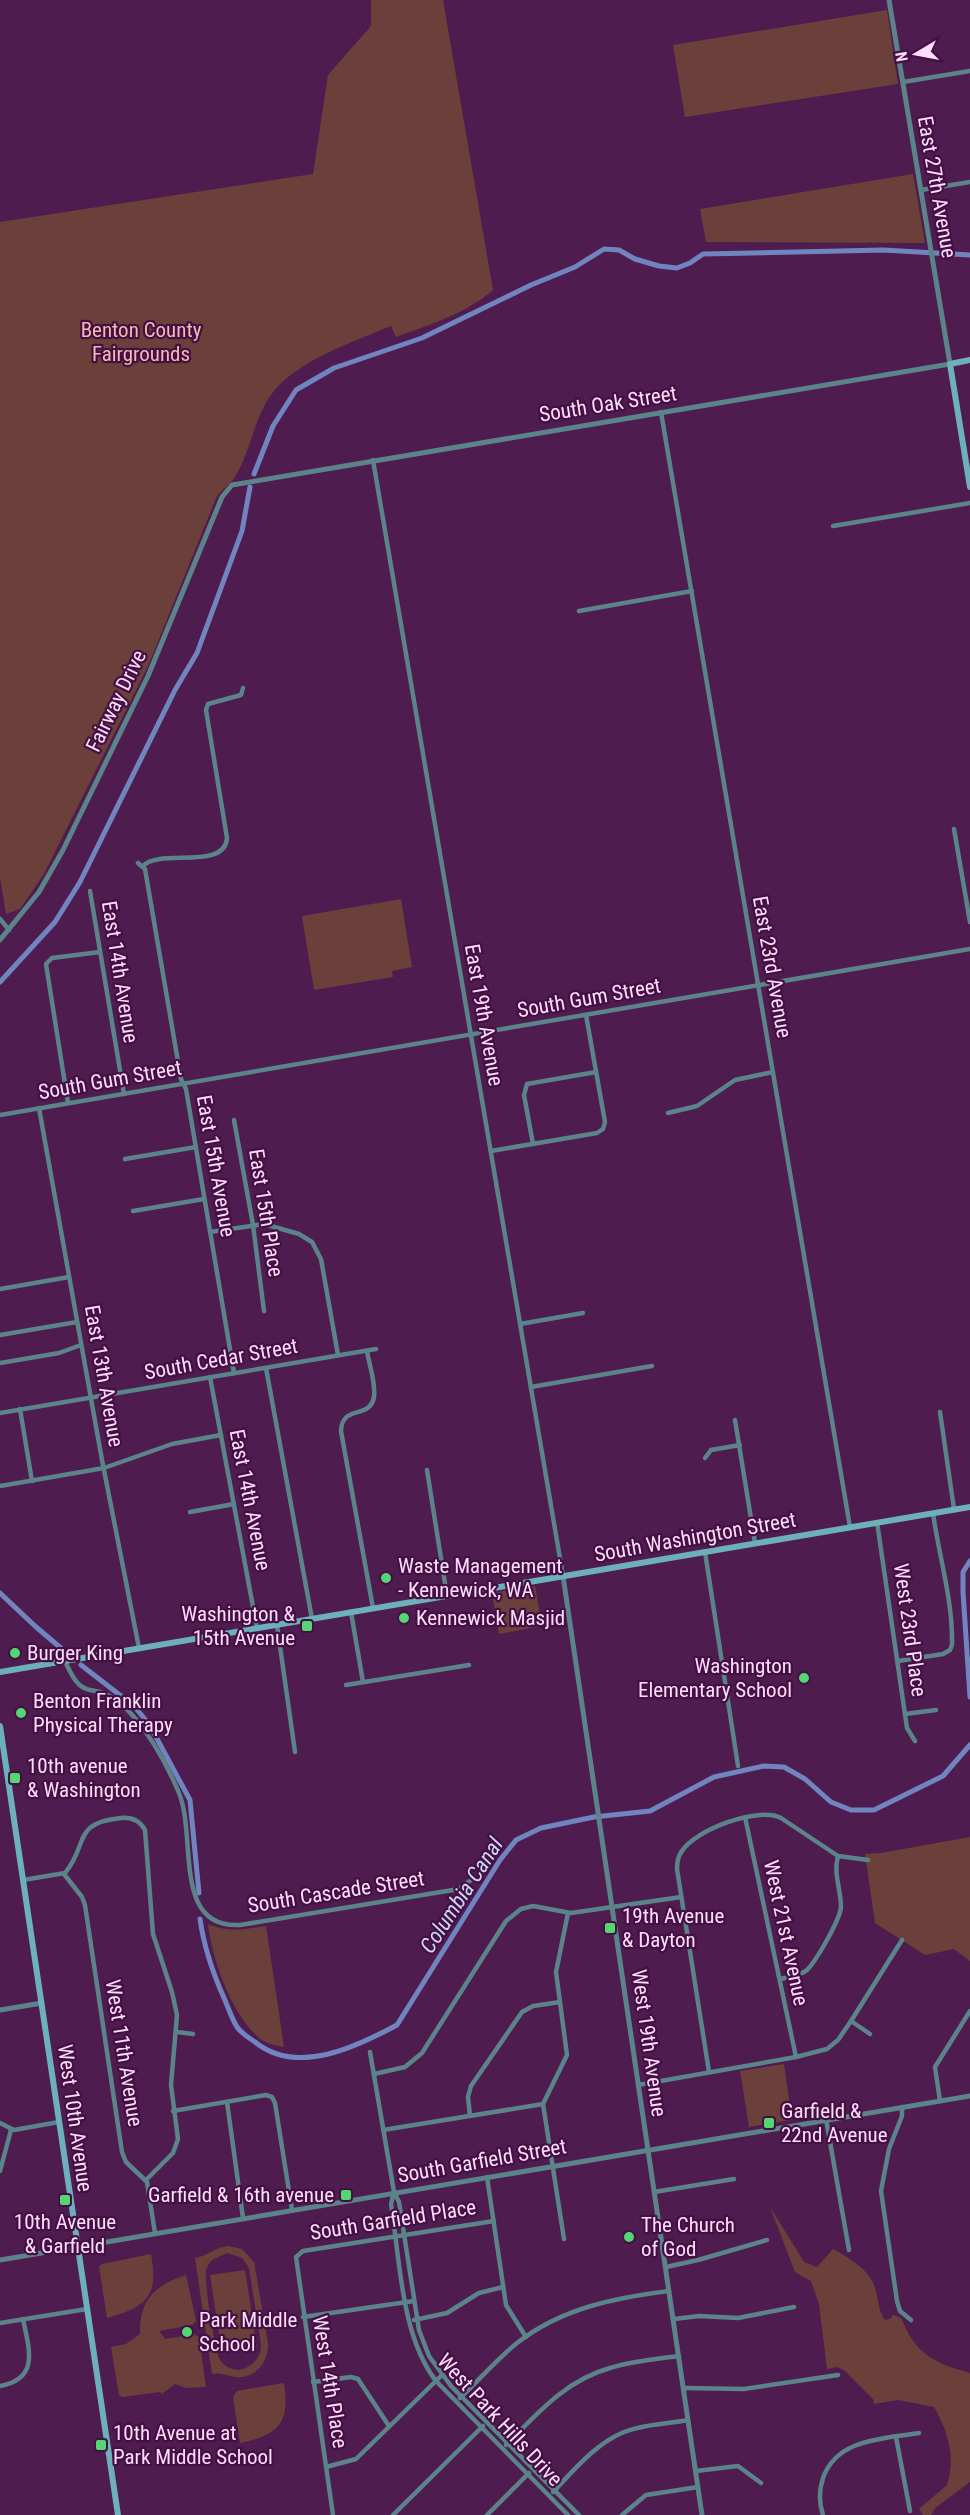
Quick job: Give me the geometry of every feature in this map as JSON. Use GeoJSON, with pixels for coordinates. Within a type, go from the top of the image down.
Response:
{"type":"FeatureCollection","features":[{"type":"Feature","properties":{"kind":"main road","name":"South Oak Street"},"geometry":{"type":"LineString","coordinates":[[950,364],[970,360]]}},
{"type":"Feature","properties":{"kind":"main road","name":"East 27th Avenue"},"geometry":{"type":"LineString","coordinates":[[950,364],[970,487]]}},
{"type":"Feature","properties":{"kind":"main road","name":"South Washington Street"},"geometry":{"type":"LineString","coordinates":[[0,1672],[970,1507]]}},
{"type":"Feature","properties":{"kind":"main road","name":"West 10th Avenue"},"geometry":{"type":"LineString","coordinates":[[0,1726],[2,1755],[42,2003],[118,2515]]}},
{"type":"Feature","properties":{"kind":"street","name":"East 27th Avenue"},"geometry":{"type":"LineString","coordinates":[[890,0],[950,364]]}},
{"type":"Feature","properties":{"kind":"street"},"geometry":{"type":"LineString","coordinates":[[903,82],[970,71]]}},
{"type":"Feature","properties":{"kind":"street"},"geometry":{"type":"LineString","coordinates":[[921,190],[970,182]]}},
{"type":"Feature","properties":{"kind":"street","name":"South Oak Street"},"geometry":{"type":"LineString","coordinates":[[252,480],[950,364]]}},
{"type":"Feature","properties":{"kind":"street","name":"East 23rd Avenue"},"geometry":{"type":"LineString","coordinates":[[661,412],[850,1527]]}},
{"type":"Feature","properties":{"kind":"street","name":"East 19th Avenue"},"geometry":{"type":"LineString","coordinates":[[373,460],[563,1576]]}},
{"type":"Feature","properties":{"kind":"street","name":"Fairway Drive"},"geometry":{"type":"LineString","coordinates":[[0,940],[47,878],[140,692],[224,492],[232,485],[252,480]]}},
{"type":"Feature","properties":{"kind":"street"},"geometry":{"type":"LineString","coordinates":[[833,526],[970,503]]}},
{"type":"Feature","properties":{"kind":"street"},"geometry":{"type":"LineString","coordinates":[[579,611],[692,591]]}},
{"type":"Feature","properties":{"kind":"street","name":"East 15th Avenue"},"geometry":{"type":"LineString","coordinates":[[234,1373],[196,1148],[140,864],[152,860],[195,857],[219,852],[225,847],[228,838],[206,710],[208,704],[214,701],[241,695],[243,687]]}},
{"type":"Feature","properties":{"kind":"street"},"geometry":{"type":"LineString","coordinates":[[954,829],[970,922]]}},
{"type":"Feature","properties":{"kind":"street","name":"East 14th Avenue"},"geometry":{"type":"LineString","coordinates":[[90,891],[124,1094]]}},
{"type":"Feature","properties":{"kind":"street"},"geometry":{"type":"LineString","coordinates":[[0,919],[9,930]]}},
{"type":"Feature","properties":{"kind":"street","name":"South Gum Street"},"geometry":{"type":"LineString","coordinates":[[0,1115],[970,949]]}},
{"type":"Feature","properties":{"kind":"street"},"geometry":{"type":"LineString","coordinates":[[68,1103],[45,969],[47,961],[52,958],[100,952]]}},
{"type":"Feature","properties":{"kind":"street"},"geometry":{"type":"LineString","coordinates":[[491,1151],[597,1133],[603,1129],[605,1122],[586,1015]]}},
{"type":"Feature","properties":{"kind":"street"},"geometry":{"type":"LineString","coordinates":[[532,1144],[524,1087],[531,1083],[596,1072]]}},
{"type":"Feature","properties":{"kind":"street"},"geometry":{"type":"LineString","coordinates":[[668,1113],[697,1106],[735,1080],[773,1072]]}},
{"type":"Feature","properties":{"kind":"street","name":"East 13th Avenue"},"geometry":{"type":"LineString","coordinates":[[39,1108],[90,1397],[139,1648]]}},
{"type":"Feature","properties":{"kind":"street","name":"East 15th Place"},"geometry":{"type":"LineString","coordinates":[[234,1120],[264,1311]]}},
{"type":"Feature","properties":{"kind":"street"},"geometry":{"type":"LineString","coordinates":[[125,1159],[196,1148]]}},
{"type":"Feature","properties":{"kind":"street"},"geometry":{"type":"LineString","coordinates":[[133,1211],[204,1198]]}},
{"type":"Feature","properties":{"kind":"street"},"geometry":{"type":"LineString","coordinates":[[210,1232],[264,1224],[285,1229],[309,1239],[318,1250],[338,1355]]}},
{"type":"Feature","properties":{"kind":"street"},"geometry":{"type":"LineString","coordinates":[[0,1289],[69,1277]]}},
{"type":"Feature","properties":{"kind":"street"},"geometry":{"type":"LineString","coordinates":[[520,1324],[583,1314]]}},
{"type":"Feature","properties":{"kind":"street"},"geometry":{"type":"LineString","coordinates":[[0,1335],[77,1322]]}},
{"type":"Feature","properties":{"kind":"street"},"geometry":{"type":"LineString","coordinates":[[0,1363],[58,1353],[81,1345]]}},
{"type":"Feature","properties":{"kind":"street","name":"South Cedar Street"},"geometry":{"type":"LineString","coordinates":[[0,1413],[376,1349]]}},
{"type":"Feature","properties":{"kind":"street"},"geometry":{"type":"LineString","coordinates":[[367,1350],[374,1392],[372,1405],[365,1410],[348,1415],[342,1424],[341,1431],[373,1608]]}},
{"type":"Feature","properties":{"kind":"street"},"geometry":{"type":"LineString","coordinates":[[531,1387],[652,1366]]}},
{"type":"Feature","properties":{"kind":"street"},"geometry":{"type":"LineString","coordinates":[[266,1368],[312,1619]]}},
{"type":"Feature","properties":{"kind":"street","name":"East 14th Avenue"},"geometry":{"type":"LineString","coordinates":[[210,1377],[257,1628]]}},
{"type":"Feature","properties":{"kind":"street"},"geometry":{"type":"LineString","coordinates":[[20,1409],[32,1481]]}},
{"type":"Feature","properties":{"kind":"street"},"geometry":{"type":"LineString","coordinates":[[940,1412],[954,1509]]}},
{"type":"Feature","properties":{"kind":"street"},"geometry":{"type":"LineString","coordinates":[[735,1420],[756,1543]]}},
{"type":"Feature","properties":{"kind":"street"},"geometry":{"type":"LineString","coordinates":[[0,1486],[104,1468],[171,1444],[221,1435]]}},
{"type":"Feature","properties":{"kind":"street"},"geometry":{"type":"LineString","coordinates":[[705,1458],[711,1450],[740,1445]]}},
{"type":"Feature","properties":{"kind":"street"},"geometry":{"type":"LineString","coordinates":[[427,1470],[447,1596]]}},
{"type":"Feature","properties":{"kind":"street"},"geometry":{"type":"LineString","coordinates":[[190,1512],[234,1504]]}},
{"type":"Feature","properties":{"kind":"street"},"geometry":{"type":"LineString","coordinates":[[898,1661],[943,1654],[950,1650],[952,1636],[949,1598],[938,1552],[933,1513]]}},
{"type":"Feature","properties":{"kind":"street","name":"West 23rd Place"},"geometry":{"type":"LineString","coordinates":[[878,1522],[905,1714],[909,1733],[915,1741]]}},
{"type":"Feature","properties":{"kind":"street"},"geometry":{"type":"LineString","coordinates":[[705,1552],[738,1766]]}},
{"type":"Feature","properties":{"kind":"street","name":"West 19th Avenue"},"geometry":{"type":"LineString","coordinates":[[563,1576],[702,2515]]}},
{"type":"Feature","properties":{"kind":"street"},"geometry":{"type":"LineString","coordinates":[[351,1612],[363,1682]]}},
{"type":"Feature","properties":{"kind":"street"},"geometry":{"type":"LineString","coordinates":[[277,1625],[295,1752]]}},
{"type":"Feature","properties":{"kind":"street","name":"South Cascade Street"},"geometry":{"type":"LineString","coordinates":[[64,1661],[79,1687],[111,1697],[132,1715],[142,1727],[169,1773],[182,1800],[186,1818],[193,1893],[197,1905],[205,1915],[224,1925],[240,1925],[459,1889],[471,1880]]}},
{"type":"Feature","properties":{"kind":"street"},"geometry":{"type":"LineString","coordinates":[[346,1685],[469,1665]]}},
{"type":"Feature","properties":{"kind":"street"},"geometry":{"type":"LineString","coordinates":[[905,1714],[936,1710]]}},
{"type":"Feature","properties":{"kind":"street"},"geometry":{"type":"LineString","coordinates":[[709,2072],[677,1869],[681,1851],[691,1842],[729,1821],[765,1814],[777,1815],[838,1856],[868,1860]]}},
{"type":"Feature","properties":{"kind":"street","name":"West 21st Avenue"},"geometry":{"type":"LineString","coordinates":[[745,1817],[796,2057]]}},
{"type":"Feature","properties":{"kind":"street"},"geometry":{"type":"LineString","coordinates":[[23,1880],[64,1874],[68,1871],[84,1835],[92,1825],[131,1818],[140,1822],[146,1830],[153,1934],[174,2000],[177,2032],[171,2085],[177,2134],[176,2147],[171,2156],[146,2180],[155,2234]]}},
{"type":"Feature","properties":{"kind":"street"},"geometry":{"type":"LineString","coordinates":[[780,1979],[798,1974],[808,1968],[838,1919],[841,1906],[835,1870],[838,1856]]}},
{"type":"Feature","properties":{"kind":"street","name":"West 11th Avenue"},"geometry":{"type":"LineString","coordinates":[[64,1874],[86,1905],[123,2156],[129,2165],[146,2180]]}},
{"type":"Feature","properties":{"kind":"street"},"geometry":{"type":"LineString","coordinates":[[374,2074],[405,2067],[422,2053],[511,1915],[521,1909],[534,1906],[568,1913],[681,1897]]}},
{"type":"Feature","properties":{"kind":"street"},"geometry":{"type":"LineString","coordinates":[[564,2239],[543,2104],[567,2055],[557,1963],[568,1913]]}},
{"type":"Feature","properties":{"kind":"street"},"geometry":{"type":"LineString","coordinates":[[638,2085],[796,2057],[827,2049],[838,2040],[902,1940]]}},
{"type":"Feature","properties":{"kind":"street"},"geometry":{"type":"LineString","coordinates":[[470,2116],[468,2097],[471,2086],[518,2015],[533,2006],[560,2002]]}},
{"type":"Feature","properties":{"kind":"street"},"geometry":{"type":"LineString","coordinates":[[0,2010],[42,2003]]}},
{"type":"Feature","properties":{"kind":"street"},"geometry":{"type":"LineString","coordinates":[[940,2101],[934,2071],[936,2062],[970,2010]]}},
{"type":"Feature","properties":{"kind":"street"},"geometry":{"type":"LineString","coordinates":[[851,2021],[870,2034]]}},
{"type":"Feature","properties":{"kind":"street"},"geometry":{"type":"LineString","coordinates":[[177,2032],[193,2034]]}},
{"type":"Feature","properties":{"kind":"street"},"geometry":{"type":"LineString","coordinates":[[370,2052],[394,2192]]}},
{"type":"Feature","properties":{"kind":"street"},"geometry":{"type":"LineString","coordinates":[[173,2111],[266,2095],[272,2097],[275,2103],[291,2210]]}},
{"type":"Feature","properties":{"kind":"street","name":"South Garfield Street"},"geometry":{"type":"LineString","coordinates":[[0,2260],[970,2096]]}},
{"type":"Feature","properties":{"kind":"street"},"geometry":{"type":"LineString","coordinates":[[227,2102],[243,2218]]}},
{"type":"Feature","properties":{"kind":"street"},"geometry":{"type":"LineString","coordinates":[[383,2130],[543,2104]]}},
{"type":"Feature","properties":{"kind":"street"},"geometry":{"type":"LineString","coordinates":[[902,2107],[902,2116],[883,2169],[880,2191],[897,2301],[900,2311],[911,2320]]}},
{"type":"Feature","properties":{"kind":"street"},"geometry":{"type":"LineString","coordinates":[[826,2119],[849,2250]]}},
{"type":"Feature","properties":{"kind":"street"},"geometry":{"type":"LineString","coordinates":[[0,2123],[11,2130],[59,2122]]}},
{"type":"Feature","properties":{"kind":"street"},"geometry":{"type":"LineString","coordinates":[[0,2170],[11,2130]]}},
{"type":"Feature","properties":{"kind":"street"},"geometry":{"type":"LineString","coordinates":[[487,2176],[508,2310],[525,2337]]}},
{"type":"Feature","properties":{"kind":"street"},"geometry":{"type":"LineString","coordinates":[[654,2192],[734,2179]]}},
{"type":"Feature","properties":{"kind":"street","name":"West Park Hills Drive"},"geometry":{"type":"LineString","coordinates":[[394,2192],[399,2202],[417,2319],[425,2348],[442,2375],[462,2397],[579,2515]]}},
{"type":"Feature","properties":{"kind":"street","name":"West Park Hills Drive"},"geometry":{"type":"LineString","coordinates":[[394,2192],[391,2204],[409,2321],[417,2349],[436,2381],[568,2515]]}},
{"type":"Feature","properties":{"kind":"street","name":"South Garfield Place"},"geometry":{"type":"LineString","coordinates":[[298,2254],[303,2251],[494,2222]]}},
{"type":"Feature","properties":{"kind":"street"},"geometry":{"type":"LineString","coordinates":[[666,2266],[698,2260],[767,2240]]}},
{"type":"Feature","properties":{"kind":"street","name":"West 14th Place"},"geometry":{"type":"LineString","coordinates":[[298,2254],[295,2263],[333,2515]]}},
{"type":"Feature","properties":{"kind":"street"},"geometry":{"type":"LineString","coordinates":[[409,2321],[447,2313],[480,2293],[503,2287]]}},
{"type":"Feature","properties":{"kind":"street"},"geometry":{"type":"LineString","coordinates":[[456,2402],[525,2337],[556,2319],[589,2305],[608,2300],[669,2291]]}},
{"type":"Feature","properties":{"kind":"street"},"geometry":{"type":"LineString","coordinates":[[303,2317],[414,2301]]}},
{"type":"Feature","properties":{"kind":"street"},"geometry":{"type":"LineString","coordinates":[[674,2319],[699,2316],[738,2319],[794,2307]]}},
{"type":"Feature","properties":{"kind":"street"},"geometry":{"type":"LineString","coordinates":[[0,2324],[87,2309]]}},
{"type":"Feature","properties":{"kind":"street"},"geometry":{"type":"LineString","coordinates":[[0,2386],[19,2380],[28,2367],[30,2354],[23,2319]]}},
{"type":"Feature","properties":{"kind":"street"},"geometry":{"type":"LineString","coordinates":[[502,2449],[542,2408],[582,2379],[624,2364],[679,2356]]}},
{"type":"Feature","properties":{"kind":"street"},"geometry":{"type":"LineString","coordinates":[[326,2467],[356,2459],[442,2375]]}},
{"type":"Feature","properties":{"kind":"street"},"geometry":{"type":"LineString","coordinates":[[683,2388],[744,2389],[838,2375]]}},
{"type":"Feature","properties":{"kind":"street"},"geometry":{"type":"LineString","coordinates":[[313,2382],[351,2377],[358,2379],[389,2426]]}},
{"type":"Feature","properties":{"kind":"street"},"geometry":{"type":"LineString","coordinates":[[549,2496],[593,2451],[616,2436],[637,2429],[688,2420]]}},
{"type":"Feature","properties":{"kind":"street"},"geometry":{"type":"LineString","coordinates":[[393,2515],[487,2422]]}},
{"type":"Feature","properties":{"kind":"street"},"geometry":{"type":"LineString","coordinates":[[823,2515],[820,2496],[825,2473],[838,2455],[853,2446],[919,2433]]}},
{"type":"Feature","properties":{"kind":"street"},"geometry":{"type":"LineString","coordinates":[[896,2437],[910,2511]]}},
{"type":"Feature","properties":{"kind":"street"},"geometry":{"type":"LineString","coordinates":[[696,2471],[738,2466],[760,2483]]}},
{"type":"Feature","properties":{"kind":"street"},"geometry":{"type":"LineString","coordinates":[[487,2515],[534,2469]]}},
{"type":"Feature","properties":{"kind":"street"},"geometry":{"type":"LineString","coordinates":[[624,2514],[646,2495],[698,2487]]}},
{"type":"Feature","properties":{"kind":"green space","name":"Benton County Fairgrounds"},"geometry":{"type":"Polygon","coordinates":[[[371,0],[443,0],[493,290],[460,312],[421,328],[396,337],[391,326],[345,345],[298,370],[274,391],[257,421],[236,475],[217,496],[148,666],[44,874],[20,909],[6,914],[0,877],[0,222],[313,174],[328,75],[371,26],[371,0]]]}},
{"type":"Feature","properties":{"kind":"green space"},"geometry":{"type":"Polygon","coordinates":[[[887,10],[898,84],[685,117],[673,45],[887,10]]]}},
{"type":"Feature","properties":{"kind":"green space"},"geometry":{"type":"Polygon","coordinates":[[[913,174],[925,243],[706,242],[700,209],[913,174]]]}},
{"type":"Feature","properties":{"kind":"green space"},"geometry":{"type":"Polygon","coordinates":[[[401,899],[412,967],[392,971],[393,977],[314,990],[302,916],[401,899]]]}},
{"type":"Feature","properties":{"kind":"green space"},"geometry":{"type":"Polygon","coordinates":[[[535,1586],[542,1626],[499,1634],[492,1593],[535,1586]]]}},
{"type":"Feature","properties":{"kind":"green space"},"geometry":{"type":"Polygon","coordinates":[[[970,1837],[970,1961],[954,1949],[925,1955],[875,1923],[865,1854],[970,1837]]]}},
{"type":"Feature","properties":{"kind":"green space"},"geometry":{"type":"Polygon","coordinates":[[[208,1924],[230,1929],[266,1926],[284,2047],[261,2040],[246,2024],[230,1998],[224,1983],[208,1924]]]}},
{"type":"Feature","properties":{"kind":"green space"},"geometry":{"type":"Polygon","coordinates":[[[784,2064],[792,2120],[749,2127],[740,2071],[784,2064]]]}},
{"type":"Feature","properties":{"kind":"green space"},"geometry":{"type":"Polygon","coordinates":[[[770,2207],[804,2262],[817,2267],[833,2249],[849,2258],[871,2279],[885,2320],[890,2319],[893,2315],[901,2318],[910,2337],[923,2352],[945,2365],[970,2373],[970,2482],[935,2508],[931,2515],[923,2515],[919,2509],[947,2485],[951,2464],[947,2435],[939,2416],[934,2407],[898,2400],[874,2404],[873,2399],[844,2370],[837,2367],[827,2369],[819,2304],[811,2281],[795,2272],[770,2207]]]}},
{"type":"Feature","properties":{"kind":"green space"},"geometry":{"type":"Polygon","coordinates":[[[223,2247],[242,2249],[254,2262],[268,2343],[268,2350],[260,2368],[243,2377],[212,2374],[195,2258],[223,2247]],[[227,2253],[212,2260],[207,2269],[206,2278],[210,2317],[220,2360],[226,2366],[239,2370],[246,2368],[257,2359],[261,2344],[249,2268],[242,2258],[227,2253]]]}},
{"type":"Feature","properties":{"kind":"green space"},"geometry":{"type":"Polygon","coordinates":[[[151,2254],[153,2281],[147,2298],[131,2309],[107,2318],[99,2266],[151,2254]]]}},
{"type":"Feature","properties":{"kind":"green space"},"geometry":{"type":"Polygon","coordinates":[[[245,2270],[257,2348],[222,2353],[210,2275],[245,2270]]]}},
{"type":"Feature","properties":{"kind":"green space"},"geometry":{"type":"Polygon","coordinates":[[[186,2275],[196,2321],[192,2325],[159,2331],[165,2339],[194,2334],[199,2337],[206,2387],[186,2388],[175,2384],[162,2394],[160,2392],[122,2397],[119,2395],[111,2347],[126,2344],[140,2334],[142,2312],[151,2296],[166,2284],[186,2275]]]}},
{"type":"Feature","properties":{"kind":"green space"},"geometry":{"type":"Polygon","coordinates":[[[284,2383],[285,2408],[279,2425],[264,2436],[240,2443],[233,2397],[237,2391],[284,2383]]]}},
{"type":"Feature","properties":{"kind":"waterway"},"geometry":{"type":"LineString","coordinates":[[254,474],[273,426],[296,390],[334,368],[422,338],[531,285],[575,267],[604,249],[619,250],[635,259],[659,266],[677,268],[703,254],[883,250],[970,255]]}},
{"type":"Feature","properties":{"kind":"waterway"},"geometry":{"type":"LineString","coordinates":[[0,982],[55,922],[80,882],[175,690],[197,653],[242,531],[250,487]]}},
{"type":"Feature","properties":{"kind":"waterway","name":"Columbia Canal"},"geometry":{"type":"LineString","coordinates":[[970,1561],[963,1572],[970,1697]]}},
{"type":"Feature","properties":{"kind":"waterway","name":"Columbia Canal"},"geometry":{"type":"LineString","coordinates":[[0,1593],[68,1654]]}},
{"type":"Feature","properties":{"kind":"waterway","name":"Columbia Canal"},"geometry":{"type":"LineString","coordinates":[[81,1665],[134,1706],[149,1724],[190,1800],[199,1893]]}},
{"type":"Feature","properties":{"kind":"waterway","name":"Columbia Canal"},"geometry":{"type":"LineString","coordinates":[[200,1919],[212,1969],[239,2029],[271,2052],[289,2057],[326,2054],[363,2042],[397,2025],[500,1860],[516,1840],[541,1828],[594,1817],[650,1811],[714,1777],[764,1766],[784,1767],[805,1779],[831,1802],[851,1810],[874,1810],[943,1776],[970,1745]]}},
{"type":"Feature","properties":{"kind":"place","name":"Waste Management - Kennewick, WA"},"geometry":{"type":"Point","coordinates":[386,1578]}},
{"type":"Feature","properties":{"kind":"place","name":"Kennewick Masjid"},"geometry":{"type":"Point","coordinates":[404,1618]}},
{"type":"Feature","properties":{"kind":"place","name":"Washington & 15th Avenue"},"geometry":{"type":"Point","coordinates":[307,1626]}},
{"type":"Feature","properties":{"kind":"place","name":"Burger King"},"geometry":{"type":"Point","coordinates":[15,1653]}},
{"type":"Feature","properties":{"kind":"place","name":"Washington Elementary School"},"geometry":{"type":"Point","coordinates":[804,1678]}},
{"type":"Feature","properties":{"kind":"place","name":"Benton Franklin Physical Therapy"},"geometry":{"type":"Point","coordinates":[21,1713]}},
{"type":"Feature","properties":{"kind":"place","name":"10th avenue & Washington"},"geometry":{"type":"Point","coordinates":[15,1778]}},
{"type":"Feature","properties":{"kind":"place","name":"19th Avenue & Dayton"},"geometry":{"type":"Point","coordinates":[610,1928]}},
{"type":"Feature","properties":{"kind":"place","name":"Garfield & 22nd Avenue"},"geometry":{"type":"Point","coordinates":[769,2123]}},
{"type":"Feature","properties":{"kind":"place","name":"Garfield & 16th avenue"},"geometry":{"type":"Point","coordinates":[346,2195]}},
{"type":"Feature","properties":{"kind":"place","name":"10th Avenue & Garfield"},"geometry":{"type":"Point","coordinates":[65,2200]}},
{"type":"Feature","properties":{"kind":"place","name":"The Church of God"},"geometry":{"type":"Point","coordinates":[629,2237]}},
{"type":"Feature","properties":{"kind":"place","name":"Park Middle School"},"geometry":{"type":"Point","coordinates":[187,2332]}},
{"type":"Feature","properties":{"kind":"place","name":"10th Avenue at Park Middle School"},"geometry":{"type":"Point","coordinates":[101,2445]}}]}
